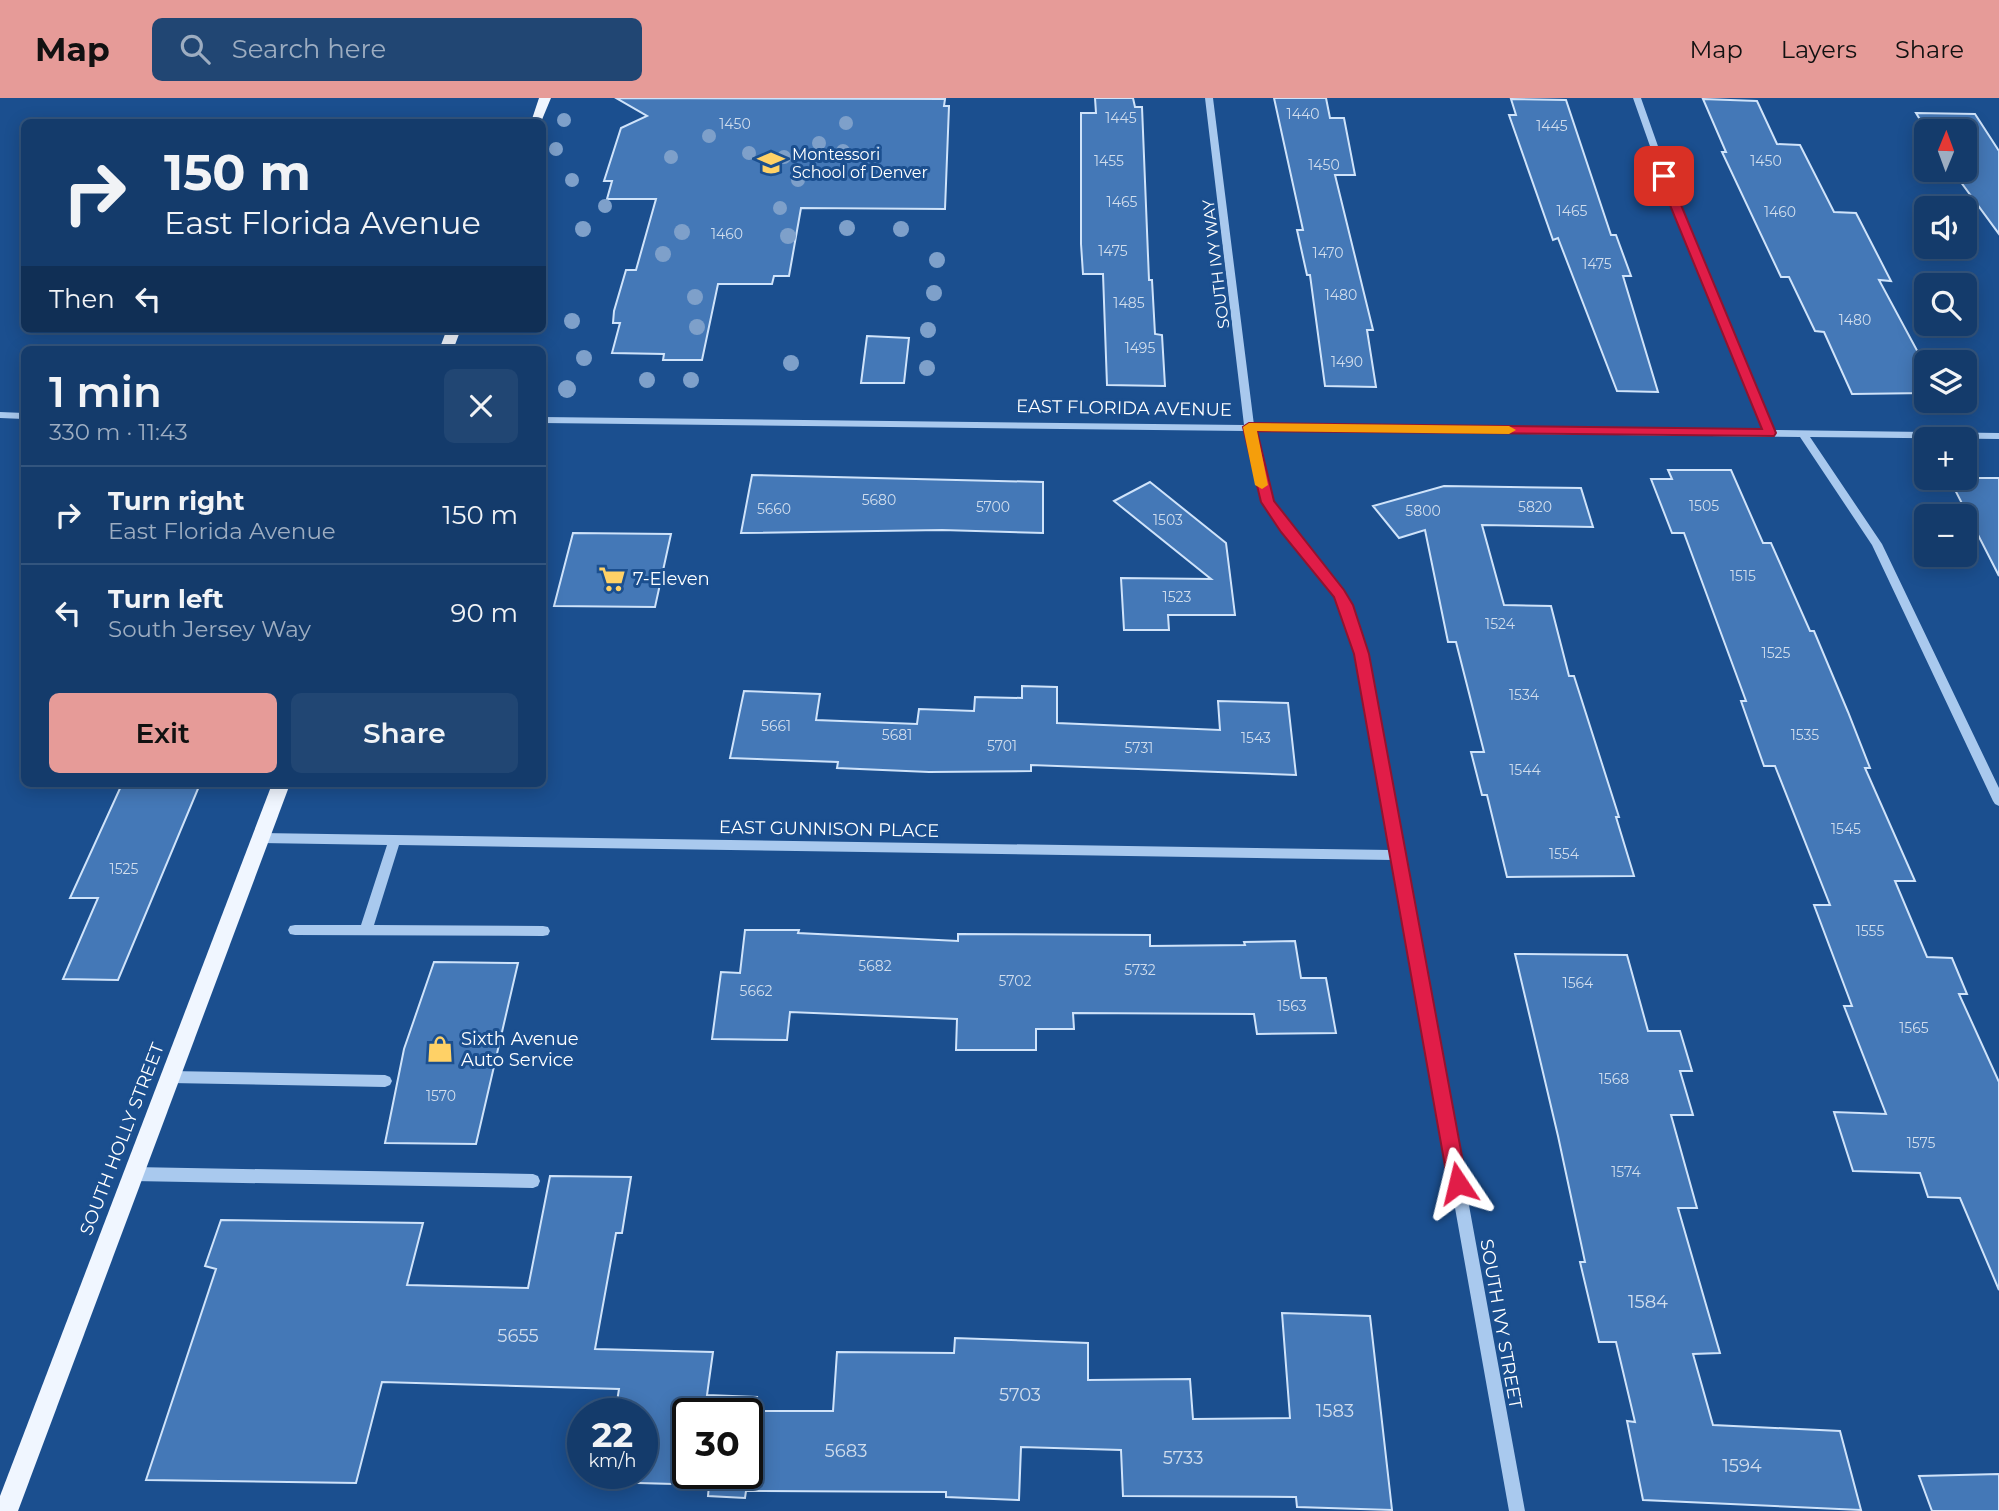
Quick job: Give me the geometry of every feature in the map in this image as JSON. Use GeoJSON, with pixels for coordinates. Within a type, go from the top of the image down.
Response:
{"type":"FeatureCollection","features":[{"type":"Feature","properties":{"kind":"main road"},"geometry":{"type":"LineString","coordinates":[[537,119],[545,98]]}},
{"type":"Feature","properties":{"kind":"main road","name":"SOUTH HOLLY STREET"},"geometry":{"type":"LineString","coordinates":[[6,1511],[280,787]]}},
{"type":"Feature","properties":{"kind":"street","name":"SOUTH IVY WAY"},"geometry":{"type":"LineString","coordinates":[[1209,98],[1249,427]]}},
{"type":"Feature","properties":{"kind":"street"},"geometry":{"type":"LineString","coordinates":[[1637,98],[1673,200],[1770,433]]}},
{"type":"Feature","properties":{"kind":"street"},"geometry":{"type":"LineString","coordinates":[[0,415],[21,416]]}},
{"type":"Feature","properties":{"kind":"street","name":"EAST FLORIDA AVENUE"},"geometry":{"type":"LineString","coordinates":[[546,420],[1999,436]]}},
{"type":"Feature","properties":{"kind":"street","name":"SOUTH IVY STREET"},"geometry":{"type":"LineString","coordinates":[[1249,427],[1268,502],[1286,529],[1339,594],[1362,654],[1517,1511]]}},
{"type":"Feature","properties":{"kind":"street"},"geometry":{"type":"LineString","coordinates":[[1803,434],[1877,544],[1999,801]]}},
{"type":"Feature","properties":{"kind":"street","name":"EAST GUNNISON PLACE"},"geometry":{"type":"LineString","coordinates":[[261,838],[1398,855]]}},
{"type":"Feature","properties":{"kind":"street"},"geometry":{"type":"LineString","coordinates":[[366,930],[394,841]]}},
{"type":"Feature","properties":{"kind":"street"},"geometry":{"type":"LineString","coordinates":[[295,930],[543,931]]}},
{"type":"Feature","properties":{"kind":"street"},"geometry":{"type":"LineString","coordinates":[[170,1077],[386,1081]]}},
{"type":"Feature","properties":{"kind":"street"},"geometry":{"type":"LineString","coordinates":[[133,1174],[533,1181]]}},
{"type":"Feature","properties":{"kind":"building"},"geometry":{"type":"Polygon","coordinates":[[[616,98],[945,99],[944,106],[949,106],[945,209],[801,208],[789,276],[774,276],[772,284],[718,284],[702,360],[663,360],[664,354],[612,353],[620,323],[613,323],[614,311],[626,270],[636,270],[656,199],[607,199],[612,181],[604,181],[621,128],[647,116],[616,98]]]}},
{"type":"Feature","properties":{"kind":"building"},"geometry":{"type":"Polygon","coordinates":[[[1095,98],[1133,98],[1135,107],[1142,107],[1149,280],[1152,280],[1155,334],[1162,335],[1165,386],[1107,385],[1103,274],[1083,274],[1081,244],[1081,113],[1096,113],[1095,98]]]}},
{"type":"Feature","properties":{"kind":"building"},"geometry":{"type":"Polygon","coordinates":[[[1274,98],[1326,98],[1330,118],[1344,118],[1355,175],[1335,175],[1373,330],[1367,330],[1376,387],[1325,386],[1310,275],[1307,275],[1297,230],[1303,230],[1274,98]]]}},
{"type":"Feature","properties":{"kind":"building"},"geometry":{"type":"Polygon","coordinates":[[[1511,99],[1566,100],[1611,235],[1616,235],[1631,276],[1623,276],[1658,392],[1617,391],[1558,238],[1553,240],[1509,115],[1516,115],[1511,99]]]}},
{"type":"Feature","properties":{"kind":"building"},"geometry":{"type":"Polygon","coordinates":[[[1703,99],[1757,101],[1777,144],[1800,145],[1834,212],[1856,213],[1891,281],[1879,280],[1917,350],[1914,350],[1914,393],[1852,394],[1824,332],[1815,331],[1789,277],[1781,277],[1722,152],[1726,152],[1703,99]]]}},
{"type":"Feature","properties":{"kind":"building"},"geometry":{"type":"Polygon","coordinates":[[[1916,113],[1975,114],[1999,151],[1999,234],[1977,204],[1977,196],[1971,196],[1961,182],[1978,182],[1978,119],[1920,119],[1916,113]]]}},
{"type":"Feature","properties":{"kind":"building"},"geometry":{"type":"Polygon","coordinates":[[[867,336],[909,338],[904,383],[861,383],[867,336]]]}},
{"type":"Feature","properties":{"kind":"building"},"geometry":{"type":"Polygon","coordinates":[[[1668,470],[1731,470],[1763,543],[1771,543],[1810,631],[1814,631],[1848,712],[1870,768],[1865,768],[1915,881],[1895,881],[1927,957],[1952,958],[1967,994],[1959,994],[1999,1082],[1999,1290],[1960,1198],[1928,1197],[1920,1173],[1853,1171],[1834,1112],[1886,1114],[1844,1006],[1852,1006],[1814,905],[1830,905],[1775,766],[1764,766],[1741,701],[1746,701],[1684,533],[1672,533],[1651,479],[1672,479],[1668,470]]]}},
{"type":"Feature","properties":{"kind":"building"},"geometry":{"type":"Polygon","coordinates":[[[752,475],[1043,482],[1043,533],[942,530],[741,533],[752,475]]]}},
{"type":"Feature","properties":{"kind":"building"},"geometry":{"type":"Polygon","coordinates":[[[1977,478],[1999,478],[1999,576],[1977,533],[1977,504],[1962,504],[1955,490],[1977,490],[1977,478]]]}},
{"type":"Feature","properties":{"kind":"building"},"geometry":{"type":"Polygon","coordinates":[[[1150,482],[1226,543],[1235,615],[1168,615],[1169,630],[1124,630],[1121,578],[1211,579],[1114,501],[1150,482]]]}},
{"type":"Feature","properties":{"kind":"building"},"geometry":{"type":"Polygon","coordinates":[[[1444,486],[1581,488],[1593,527],[1482,525],[1504,605],[1551,606],[1569,676],[1574,676],[1619,817],[1616,817],[1634,876],[1507,877],[1487,795],[1482,795],[1471,752],[1484,752],[1456,642],[1448,642],[1425,530],[1399,538],[1373,506],[1444,486]]]}},
{"type":"Feature","properties":{"kind":"building"},"geometry":{"type":"Polygon","coordinates":[[[573,533],[671,534],[655,607],[554,606],[573,533]]]}},
{"type":"Feature","properties":{"kind":"building"},"geometry":{"type":"Polygon","coordinates":[[[1022,686],[1057,687],[1057,723],[1220,730],[1218,701],[1288,703],[1296,775],[1031,765],[1031,771],[929,772],[837,768],[838,762],[730,758],[744,691],[820,694],[816,720],[917,724],[919,709],[974,711],[975,697],[1022,698],[1022,686]]]}},
{"type":"Feature","properties":{"kind":"building"},"geometry":{"type":"Polygon","coordinates":[[[121,787],[199,787],[118,980],[63,979],[98,898],[70,898],[121,787]]]}},
{"type":"Feature","properties":{"kind":"building"},"geometry":{"type":"Polygon","coordinates":[[[745,930],[799,930],[798,933],[958,941],[958,934],[1150,935],[1150,946],[1245,945],[1244,942],[1295,941],[1301,978],[1326,978],[1336,1033],[1257,1034],[1254,1014],[1073,1013],[1074,1029],[1036,1029],[1036,1050],[956,1050],[957,1019],[790,1012],[787,1040],[712,1039],[721,972],[740,973],[745,930]]]}},
{"type":"Feature","properties":{"kind":"building"},"geometry":{"type":"Polygon","coordinates":[[[1515,954],[1627,955],[1648,1031],[1680,1031],[1692,1071],[1680,1071],[1693,1115],[1671,1115],[1697,1208],[1678,1208],[1720,1353],[1693,1354],[1713,1425],[1840,1431],[1861,1510],[1643,1500],[1627,1421],[1635,1422],[1616,1342],[1599,1342],[1580,1262],[1585,1262],[1558,1136],[1515,954]]]}},
{"type":"Feature","properties":{"kind":"building"},"geometry":{"type":"Polygon","coordinates":[[[434,962],[518,963],[476,1144],[385,1143],[404,1049],[434,962]]]}},
{"type":"Feature","properties":{"kind":"building"},"geometry":{"type":"Polygon","coordinates":[[[550,1176],[631,1177],[622,1233],[616,1233],[595,1349],[713,1352],[707,1395],[757,1398],[672,1398],[672,1484],[658,1484],[658,1398],[618,1398],[619,1389],[382,1382],[356,1483],[146,1480],[216,1269],[205,1266],[221,1220],[423,1223],[407,1285],[528,1288],[550,1176]]]}},
{"type":"Feature","properties":{"kind":"building"},"geometry":{"type":"Polygon","coordinates":[[[1282,1313],[1370,1316],[1392,1510],[1297,1507],[1296,1497],[1123,1496],[1121,1450],[1021,1447],[1019,1500],[946,1497],[946,1492],[746,1491],[745,1498],[708,1496],[709,1489],[763,1489],[763,1411],[833,1411],[837,1352],[954,1353],[955,1338],[1088,1343],[1088,1380],[1190,1379],[1193,1419],[1290,1418],[1282,1313]]]}},
{"type":"Feature","properties":{"kind":"building"},"geometry":{"type":"Polygon","coordinates":[[[1999,1474],[1999,1511],[1932,1511],[1919,1476],[1999,1474]]]}},
{"type":"Feature","properties":{"kind":"slow traffic"},"geometry":{"type":"LineString","coordinates":[[1262,485],[1249,427],[1509,430]]}},
{"type":"Feature","properties":{"kind":"place","name":"Montessori School of Denver"},"geometry":{"type":"Point","coordinates":[771,163]}},
{"type":"Feature","properties":{"kind":"place","name":"7-Eleven"},"geometry":{"type":"Point","coordinates":[612,579]}},
{"type":"Feature","properties":{"kind":"place","name":"Sixth Avenue Auto Service"},"geometry":{"type":"Point","coordinates":[440,1049]}},
{"type":"Feature","properties":{"kind":"route"},"geometry":{"type":"LineString","coordinates":[[1458,1183],[1362,654],[1346,605],[1268,502],[1258,472],[1249,427],[1770,433],[1664,176]]}}]}
